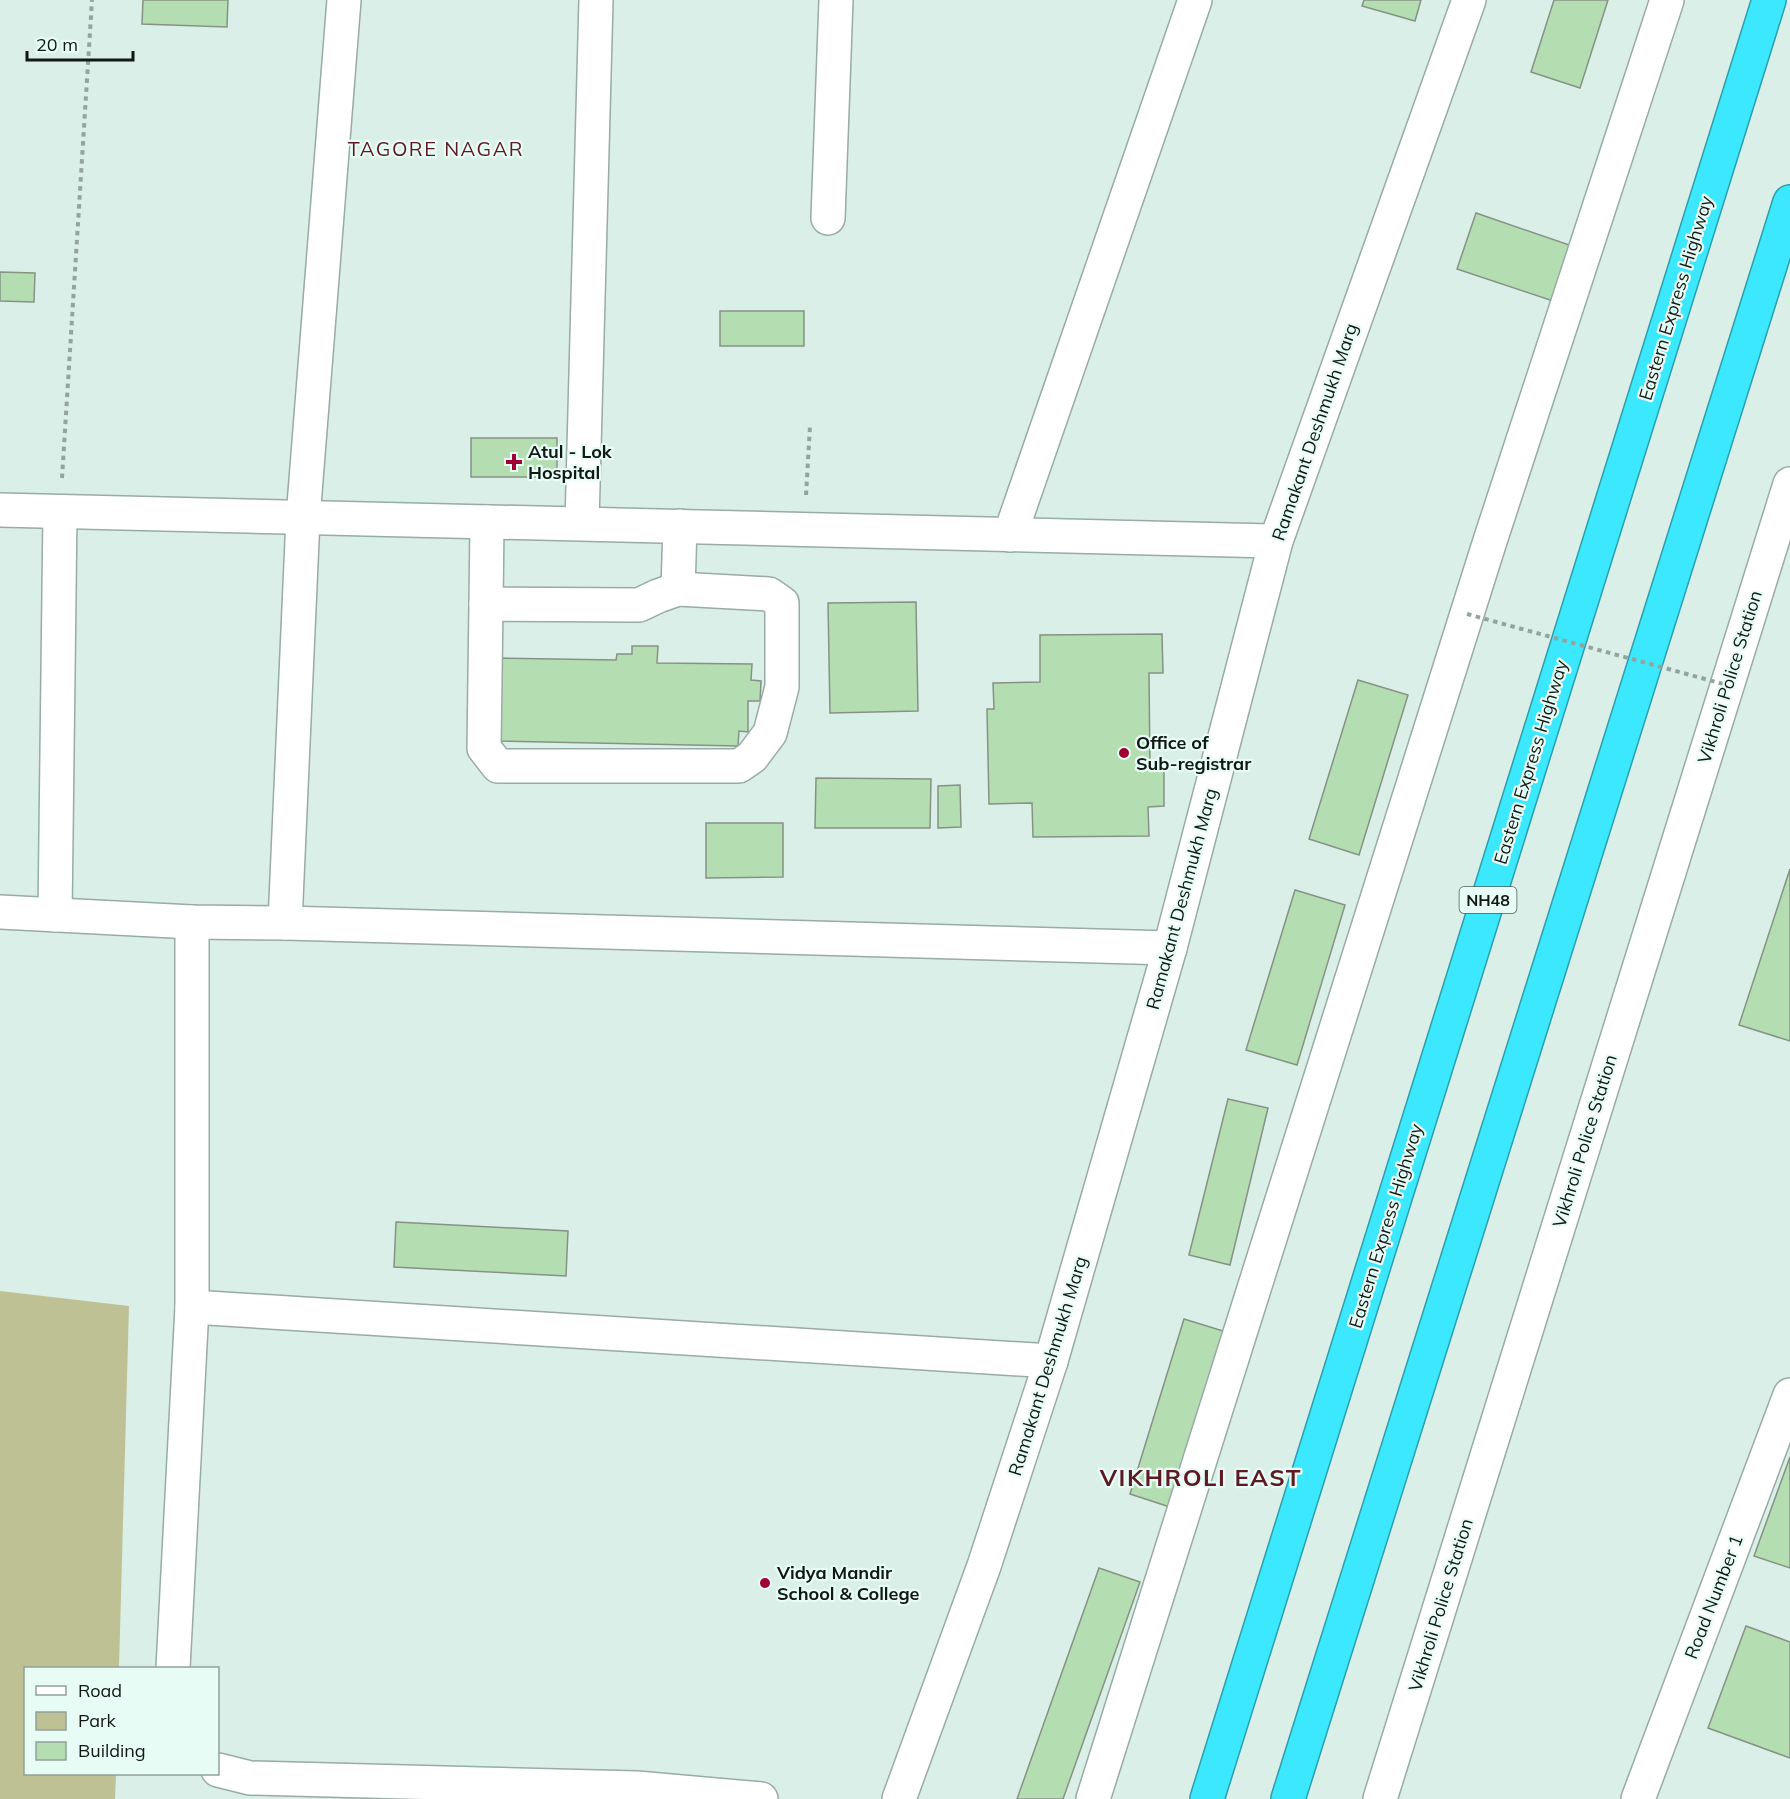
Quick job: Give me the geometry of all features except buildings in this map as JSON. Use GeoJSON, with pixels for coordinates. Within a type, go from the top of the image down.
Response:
{"type":"FeatureCollection","features":[{"type":"Feature","properties":{"kind":"highway","name":"Eastern Express Highway"},"geometry":{"type":"LineString","coordinates":[[1207,1799],[1769,0]]}},
{"type":"Feature","properties":{"kind":"highway"},"geometry":{"type":"LineString","coordinates":[[1288,1799],[1790,202]]}},
{"type":"Feature","properties":{"kind":"street"},"geometry":{"type":"LineString","coordinates":[[285,923],[303,518],[344,0]]}},
{"type":"Feature","properties":{"kind":"street"},"geometry":{"type":"LineString","coordinates":[[582,523],[596,0]]}},
{"type":"Feature","properties":{"kind":"street"},"geometry":{"type":"LineString","coordinates":[[828,218],[836,0]]}},
{"type":"Feature","properties":{"kind":"street"},"geometry":{"type":"LineString","coordinates":[[1010,535],[1195,0]]}},
{"type":"Feature","properties":{"kind":"street","name":"Ramakant Deshmukh Marg"},"geometry":{"type":"LineString","coordinates":[[899,1799],[984,1566],[1051,1361],[1170,948],[1276,541],[1469,0]]}},
{"type":"Feature","properties":{"kind":"street"},"geometry":{"type":"LineString","coordinates":[[1093,1799],[1528,422],[1667,0]]}},
{"type":"Feature","properties":{"kind":"street","name":"Vikhroli Police Station"},"geometry":{"type":"LineString","coordinates":[[1380,1799],[1790,484]]}},
{"type":"Feature","properties":{"kind":"street"},"geometry":{"type":"LineString","coordinates":[[0,510],[1276,541]]}},
{"type":"Feature","properties":{"kind":"street"},"geometry":{"type":"LineString","coordinates":[[55,915],[60,512]]}},
{"type":"Feature","properties":{"kind":"street"},"geometry":{"type":"LineString","coordinates":[[486,604],[639,605],[678,589],[769,594],[782,603],[782,687],[770,733],[752,757],[739,766],[498,766],[484,748],[487,522]]}},
{"type":"Feature","properties":{"kind":"street"},"geometry":{"type":"LineString","coordinates":[[678,589],[680,526]]}},
{"type":"Feature","properties":{"kind":"street"},"geometry":{"type":"LineString","coordinates":[[0,912],[192,922],[1170,948]]}},
{"type":"Feature","properties":{"kind":"street"},"geometry":{"type":"LineString","coordinates":[[172,1667],[192,1307],[192,922]]}},
{"type":"Feature","properties":{"kind":"street"},"geometry":{"type":"LineString","coordinates":[[192,1307],[1051,1361]]}},
{"type":"Feature","properties":{"kind":"street","name":"Road Number 1"},"geometry":{"type":"LineString","coordinates":[[1638,1799],[1790,1396]]}},
{"type":"Feature","properties":{"kind":"street"},"geometry":{"type":"LineString","coordinates":[[219,1770],[250,1778],[637,1788],[761,1799]]}},
{"type":"Feature","properties":{"kind":"path"},"geometry":{"type":"LineString","coordinates":[[60,512],[92,0]]}},
{"type":"Feature","properties":{"kind":"path"},"geometry":{"type":"LineString","coordinates":[[804,530],[810,426]]}},
{"type":"Feature","properties":{"kind":"path"},"geometry":{"type":"LineString","coordinates":[[1467,614],[1727,685]]}},
{"type":"Feature","properties":{"kind":"green space"},"geometry":{"type":"Polygon","coordinates":[[[0,1291],[129,1306],[119,1667],[24,1667],[24,1775],[116,1775],[115,1799],[0,1799],[0,1291]]]}},
{"type":"Feature","properties":{"kind":"place","name":"Atul - Lok Hospital"},"geometry":{"type":"Point","coordinates":[514,462]}},
{"type":"Feature","properties":{"kind":"place","name":"Office of Sub-registrar"},"geometry":{"type":"Point","coordinates":[1124,753]}},
{"type":"Feature","properties":{"kind":"place","name":"Vidya Mandir School & College"},"geometry":{"type":"Point","coordinates":[765,1583]}},
{"type":"Feature","properties":{"kind":"district","name":"TAGORE NAGAR"},"geometry":{"type":"Point","coordinates":[436,149]}},
{"type":"Feature","properties":{"kind":"district","name":"VIKHROLI EAST"},"geometry":{"type":"Point","coordinates":[1201,1478]}}]}
